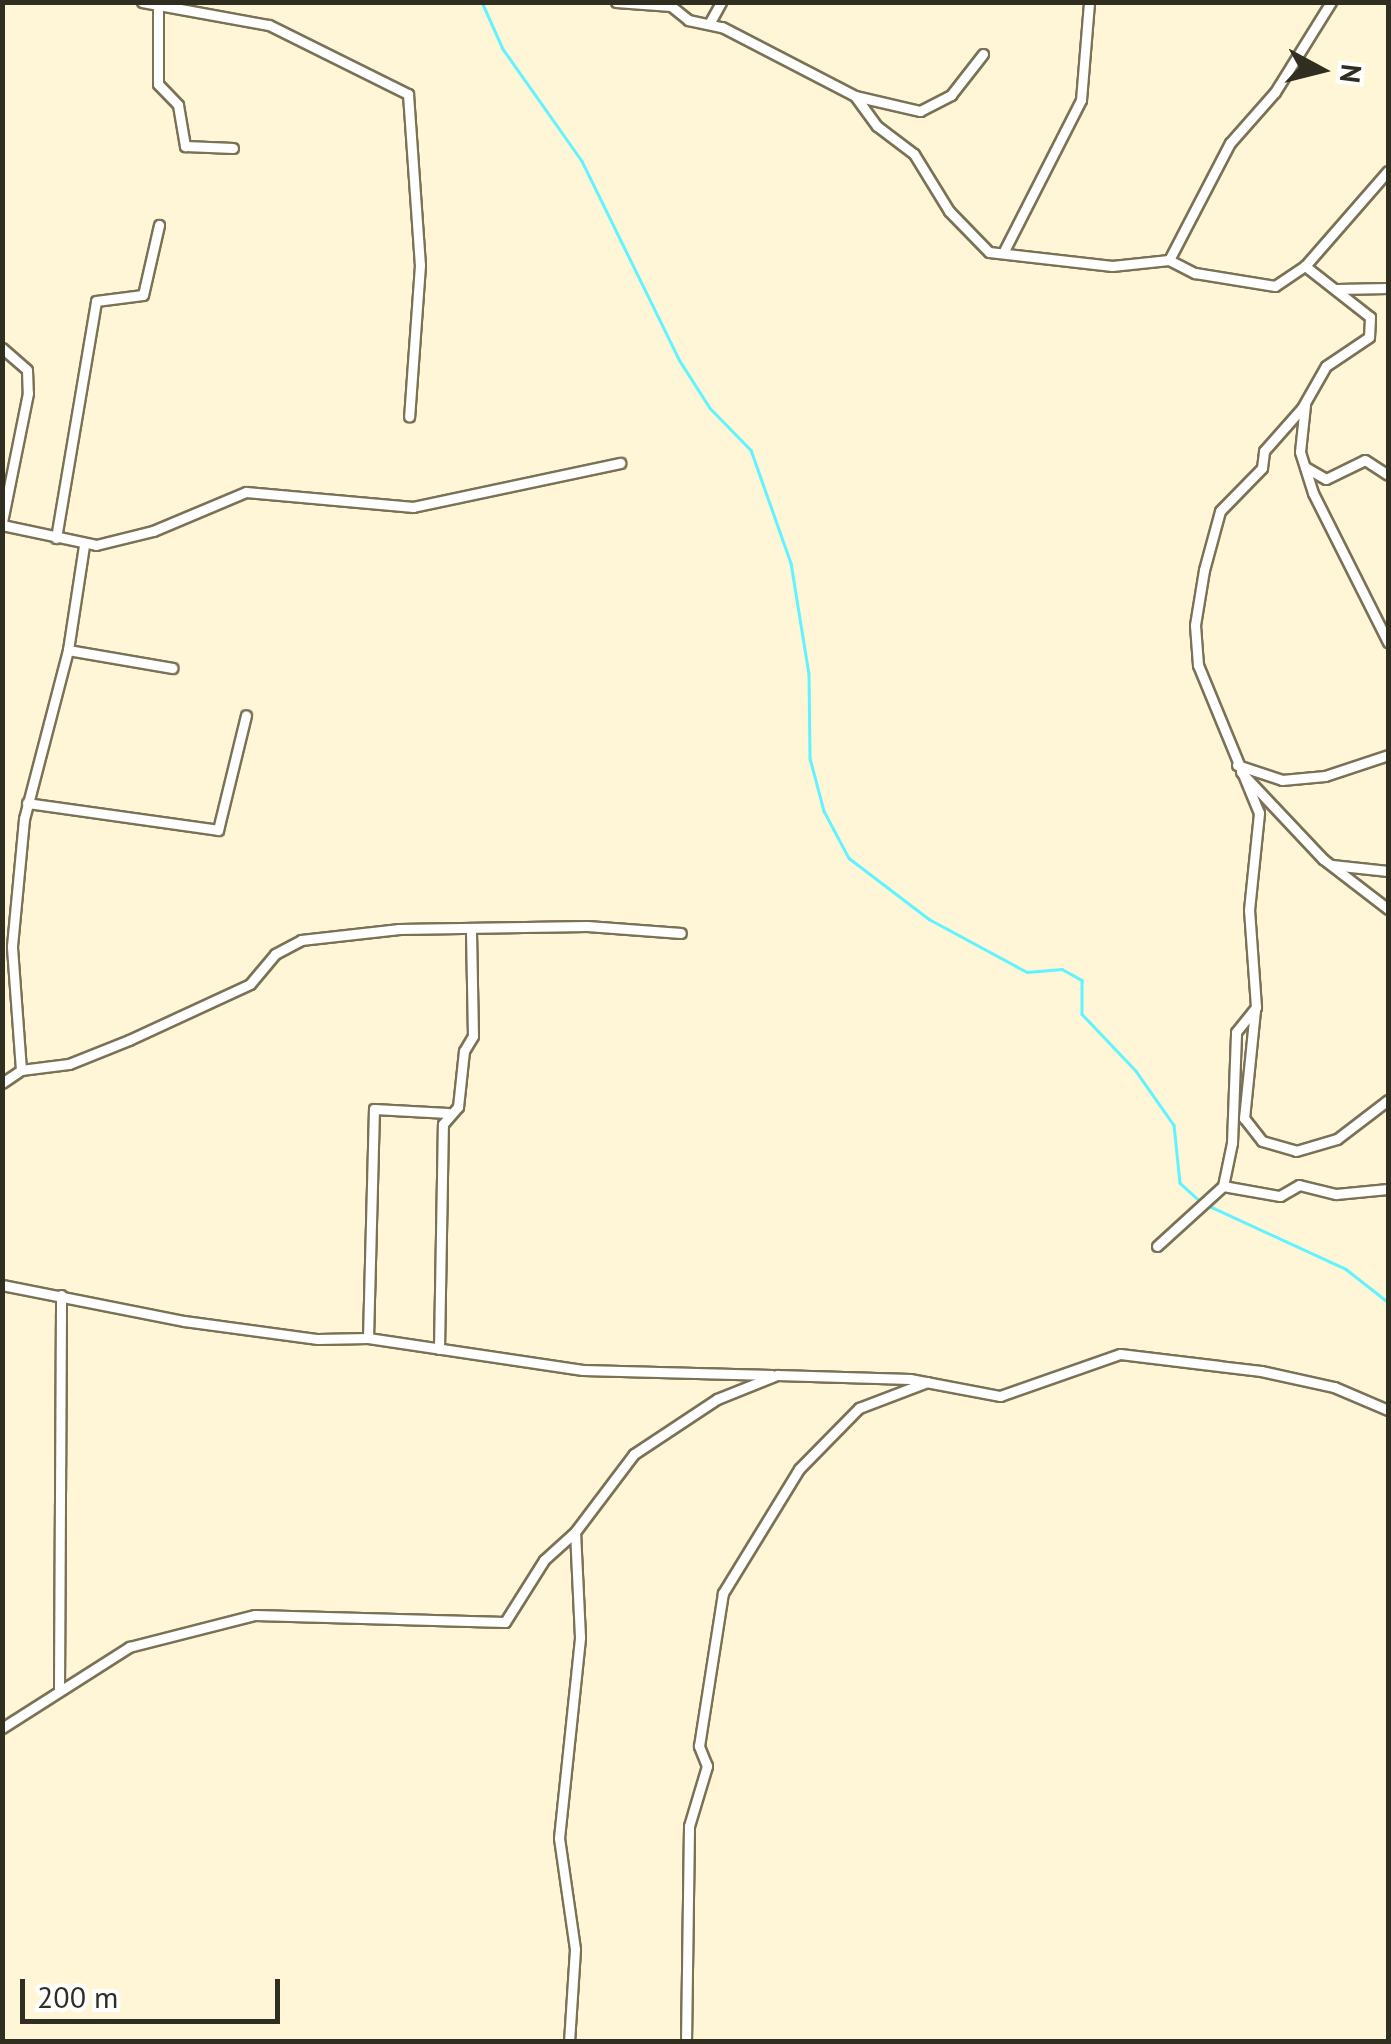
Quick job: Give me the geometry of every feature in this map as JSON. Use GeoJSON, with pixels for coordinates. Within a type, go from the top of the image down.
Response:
{"type":"FeatureCollection","features":[{"type":"Feature","properties":{"kind":"street"},"geometry":{"type":"LineString","coordinates":[[142,2],[268,25],[408,94],[420,265],[409,417]]}},
{"type":"Feature","properties":{"kind":"street"},"geometry":{"type":"LineString","coordinates":[[616,2],[671,6],[688,20],[709,24],[855,96],[920,111],[951,95],[982,54]]}},
{"type":"Feature","properties":{"kind":"street"},"geometry":{"type":"LineString","coordinates":[[709,24],[720,2]]}},
{"type":"Feature","properties":{"kind":"street"},"geometry":{"type":"LineString","coordinates":[[1003,253],[1081,100],[1089,2]]}},
{"type":"Feature","properties":{"kind":"street"},"geometry":{"type":"LineString","coordinates":[[1169,260],[1230,143],[1275,92],[1332,2]]}},
{"type":"Feature","properties":{"kind":"street"},"geometry":{"type":"LineString","coordinates":[[158,7],[158,84],[178,105],[185,146],[233,148]]}},
{"type":"Feature","properties":{"kind":"street"},"geometry":{"type":"LineString","coordinates":[[855,96],[878,126],[914,154],[976,244],[1003,253],[1112,266],[1169,260],[1196,273],[1275,286],[1306,266],[1388,171]]}},
{"type":"Feature","properties":{"kind":"street"},"geometry":{"type":"LineString","coordinates":[[56,538],[96,300],[143,295],[159,225]]}},
{"type":"Feature","properties":{"kind":"street"},"geometry":{"type":"LineString","coordinates":[[1306,266],[1370,317],[1369,337],[1326,366],[1306,402],[1264,451],[1262,468],[1220,511],[1195,625],[1198,665],[1234,764],[1259,814],[1248,910],[1256,1008],[1244,1118],[1262,1140],[1296,1151],[1337,1140],[1388,1100]]}},
{"type":"Feature","properties":{"kind":"street"},"geometry":{"type":"LineString","coordinates":[[1334,289],[1388,288]]}},
{"type":"Feature","properties":{"kind":"street"},"geometry":{"type":"LineString","coordinates":[[2,348],[26,370],[28,393],[2,524],[84,545],[153,531],[246,492],[413,507],[620,463]]}},
{"type":"Feature","properties":{"kind":"street"},"geometry":{"type":"LineString","coordinates":[[1306,402],[1305,467],[1350,575],[1388,642]]}},
{"type":"Feature","properties":{"kind":"street"},"geometry":{"type":"LineString","coordinates":[[1305,467],[1326,479],[1365,460],[1388,475]]}},
{"type":"Feature","properties":{"kind":"street"},"geometry":{"type":"LineString","coordinates":[[21,1070],[12,946],[26,803],[68,650],[84,545]]}},
{"type":"Feature","properties":{"kind":"street"},"geometry":{"type":"LineString","coordinates":[[68,650],[172,668]]}},
{"type":"Feature","properties":{"kind":"street"},"geometry":{"type":"LineString","coordinates":[[26,803],[218,830],[246,716]]}},
{"type":"Feature","properties":{"kind":"street"},"geometry":{"type":"LineString","coordinates":[[1234,764],[1282,780],[1325,776],[1388,755]]}},
{"type":"Feature","properties":{"kind":"street"},"geometry":{"type":"LineString","coordinates":[[1234,764],[1330,864],[1388,910]]}},
{"type":"Feature","properties":{"kind":"street"},"geometry":{"type":"LineString","coordinates":[[1330,864],[1388,871]]}},
{"type":"Feature","properties":{"kind":"street"},"geometry":{"type":"LineString","coordinates":[[2,1083],[21,1070],[68,1064],[250,984],[275,954],[300,940],[587,926],[681,932]]}},
{"type":"Feature","properties":{"kind":"street"},"geometry":{"type":"LineString","coordinates":[[368,1338],[374,1109],[448,1113],[458,1107],[464,1051],[474,1036],[471,929]]}},
{"type":"Feature","properties":{"kind":"street"},"geometry":{"type":"LineString","coordinates":[[1157,1246],[1223,1186],[1232,1142],[1236,1032],[1256,1008]]}},
{"type":"Feature","properties":{"kind":"street"},"geometry":{"type":"LineString","coordinates":[[439,1349],[448,1113]]}},
{"type":"Feature","properties":{"kind":"street"},"geometry":{"type":"LineString","coordinates":[[1223,1186],[1280,1196],[1299,1185],[1336,1194],[1388,1189]]}},
{"type":"Feature","properties":{"kind":"street"},"geometry":{"type":"LineString","coordinates":[[2,1286],[184,1320],[318,1338],[368,1338],[583,1370],[929,1381],[1000,1396],[1120,1354],[1260,1371],[1334,1387],[1388,1410]]}},
{"type":"Feature","properties":{"kind":"street"},"geometry":{"type":"LineString","coordinates":[[60,1295],[60,1689]]}},
{"type":"Feature","properties":{"kind":"street"},"geometry":{"type":"LineString","coordinates":[[2,1728],[128,1647],[255,1614],[505,1622],[544,1560],[575,1532],[634,1454],[717,1399],[777,1375]]}},
{"type":"Feature","properties":{"kind":"street"},"geometry":{"type":"LineString","coordinates":[[686,2042],[689,1826],[707,1766],[699,1746],[722,1593],[799,1469],[859,1408],[929,1381]]}},
{"type":"Feature","properties":{"kind":"street"},"geometry":{"type":"LineString","coordinates":[[569,2042],[575,1949],[559,1838],[580,1638],[575,1532]]}},
{"type":"Feature","properties":{"kind":"waterway"},"geometry":{"type":"LineString","coordinates":[[482,2],[503,49],[582,161],[680,361],[710,408],[751,450],[791,563],[809,674],[810,758],[824,811],[849,858],[929,919],[1027,972],[1062,969],[1082,980],[1082,1014],[1136,1071],[1174,1125],[1180,1183],[1200,1201]]}},
{"type":"Feature","properties":{"kind":"waterway"},"geometry":{"type":"LineString","coordinates":[[1207,1205],[1346,1269],[1388,1302]]}}]}
